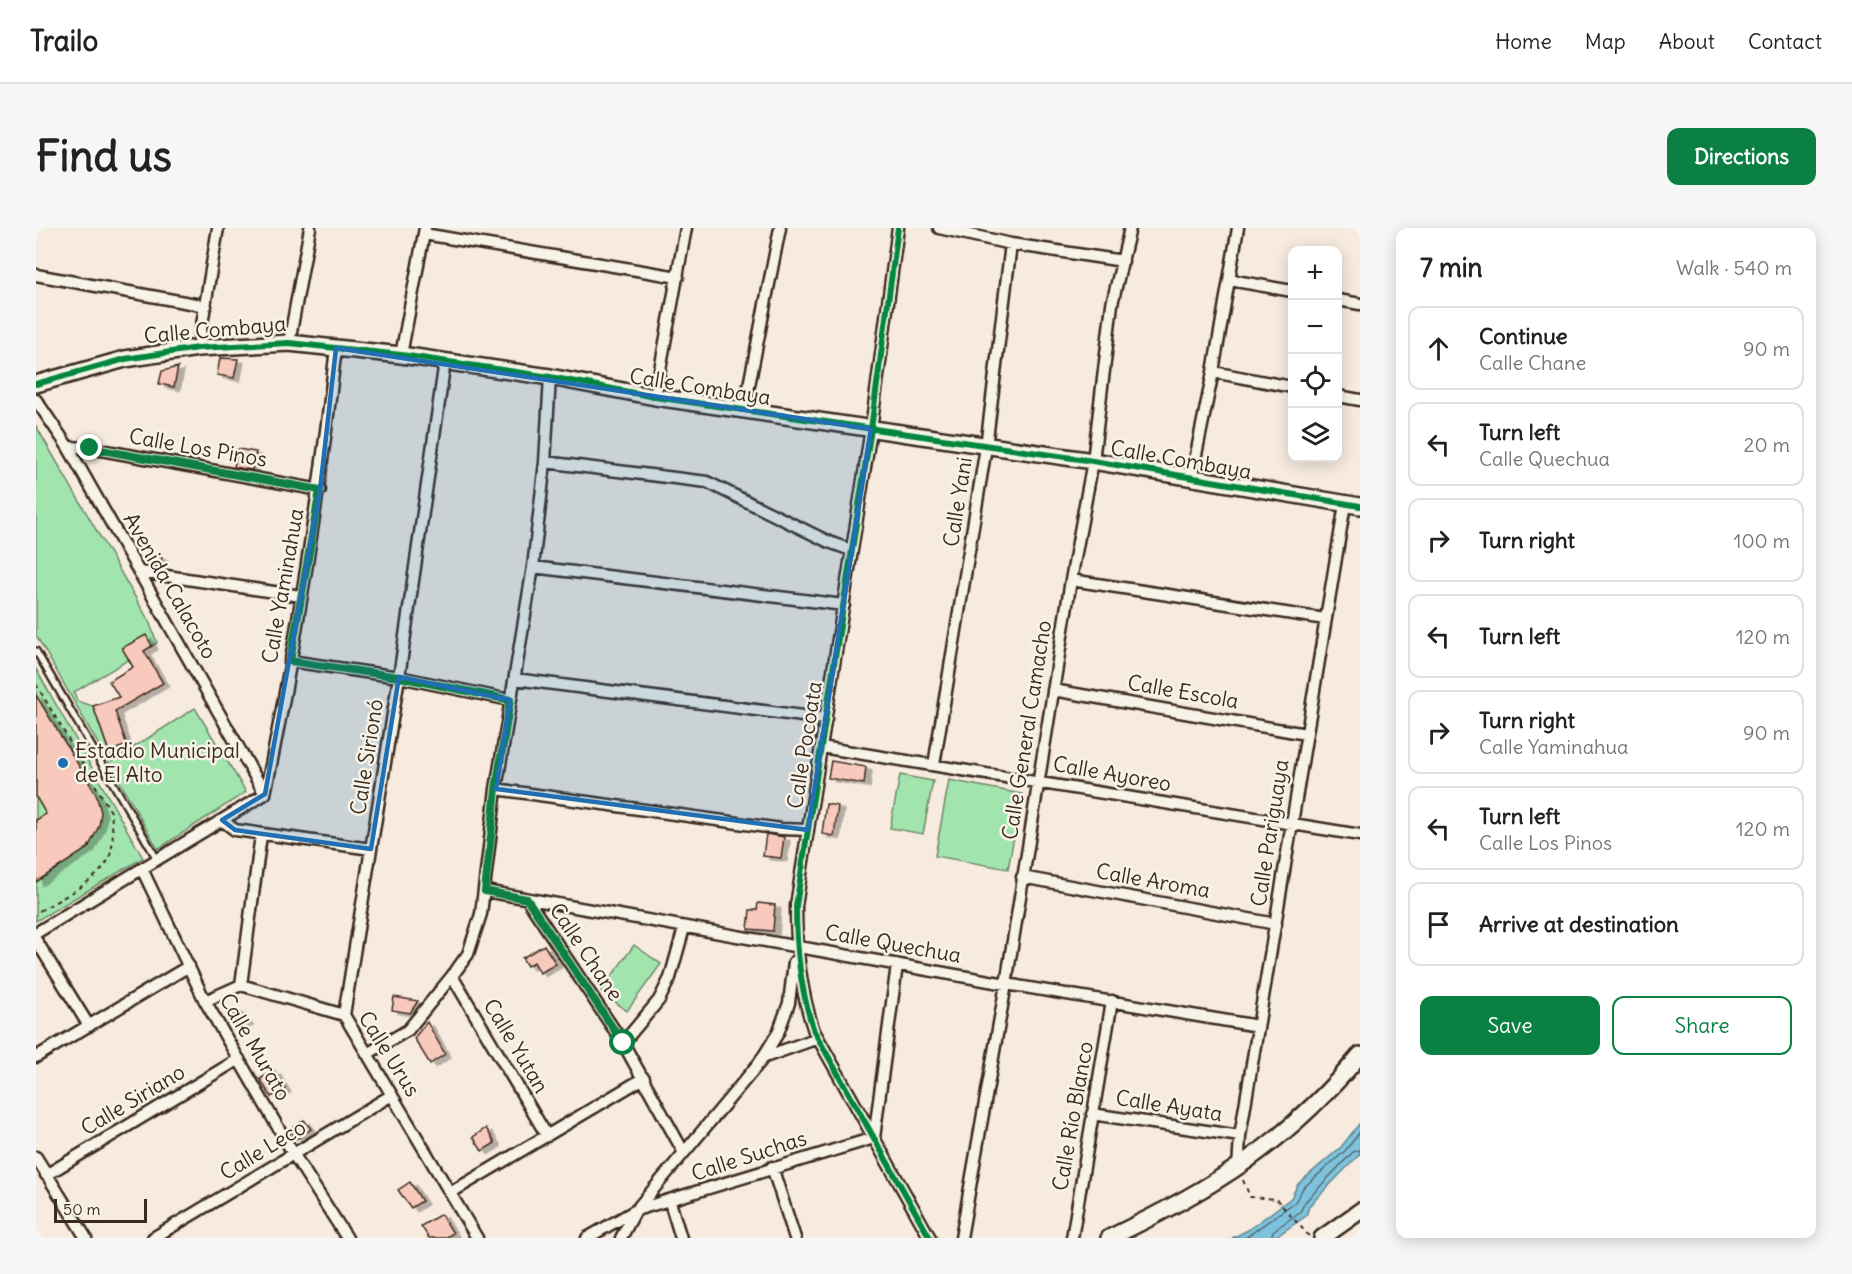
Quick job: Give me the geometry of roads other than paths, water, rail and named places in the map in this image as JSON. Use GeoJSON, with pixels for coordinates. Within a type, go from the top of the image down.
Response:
{"type":"FeatureCollection","features":[{"type":"Feature","properties":{"kind":"street"},"geometry":{"type":"LineString","coordinates":[[198,348],[218,228]]}},
{"type":"Feature","properties":{"kind":"street"},"geometry":{"type":"LineString","coordinates":[[289,343],[310,228]]}},
{"type":"Feature","properties":{"kind":"street"},"geometry":{"type":"LineString","coordinates":[[655,397],[686,228]]}},
{"type":"Feature","properties":{"kind":"street"},"geometry":{"type":"LineString","coordinates":[[744,411],[780,228]]}},
{"type":"Feature","properties":{"kind":"street","name":"Calle Pocoata"},"geometry":{"type":"LineString","coordinates":[[898,228],[871,429],[796,906],[796,947],[804,1001],[818,1038],[930,1238]]}},
{"type":"Feature","properties":{"kind":"street"},"geometry":{"type":"LineString","coordinates":[[939,228],[1011,244],[1123,261]]}},
{"type":"Feature","properties":{"kind":"street","name":"Calle General Camacho"},"geometry":{"type":"LineString","coordinates":[[961,1238],[1006,984],[1071,580],[1093,461],[1112,304],[1130,228]]}},
{"type":"Feature","properties":{"kind":"street"},"geometry":{"type":"LineString","coordinates":[[1191,479],[1213,372],[1238,228]]}},
{"type":"Feature","properties":{"kind":"street"},"geometry":{"type":"LineString","coordinates":[[401,355],[425,231],[678,277]]}},
{"type":"Feature","properties":{"kind":"street","name":"Calle Yani"},"geometry":{"type":"LineString","coordinates":[[934,765],[987,447],[1011,244]]}},
{"type":"Feature","properties":{"kind":"street"},"geometry":{"type":"LineString","coordinates":[[36,275],[206,306]]}},
{"type":"Feature","properties":{"kind":"street"},"geometry":{"type":"LineString","coordinates":[[1230,280],[1288,290]]}},
{"type":"Feature","properties":{"kind":"street"},"geometry":{"type":"LineString","coordinates":[[1342,301],[1360,304]]}},
{"type":"Feature","properties":{"kind":"street","name":"Calle Combaya"},"geometry":{"type":"LineString","coordinates":[[36,384],[125,359],[198,348],[289,343],[401,355],[550,377],[655,397],[1093,461],[1360,506]]}},
{"type":"Feature","properties":{"kind":"street","name":"Calle Yaminahua"},"geometry":{"type":"LineString","coordinates":[[265,794],[276,751],[320,490],[336,348]]}},
{"type":"Feature","properties":{"kind":"street","name":"Calle Sirionó"},"geometry":{"type":"LineString","coordinates":[[344,1015],[399,677],[445,362]]}},
{"type":"Feature","properties":{"kind":"street"},"geometry":{"type":"LineString","coordinates":[[1213,372],[1288,386]]}},
{"type":"Feature","properties":{"kind":"street"},"geometry":{"type":"LineString","coordinates":[[367,1053],[408,1030],[468,954],[481,914],[496,789],[533,567],[545,462],[550,377]]}},
{"type":"Feature","properties":{"kind":"street"},"geometry":{"type":"LineString","coordinates":[[1342,397],[1360,400]]}},
{"type":"Feature","properties":{"kind":"street","name":"Avenida Calacoto"},"geometry":{"type":"LineString","coordinates":[[36,400],[68,447],[265,794]]}},
{"type":"Feature","properties":{"kind":"street","name":"Calle Los Pinos"},"geometry":{"type":"LineString","coordinates":[[68,447],[90,448],[320,490]]}},
{"type":"Feature","properties":{"kind":"street"},"geometry":{"type":"LineString","coordinates":[[545,462],[707,482],[829,542],[851,550]]}},
{"type":"Feature","properties":{"kind":"street","name":"Calle Pariguaya"},"geometry":{"type":"LineString","coordinates":[[1238,1169],[1240,1136],[1344,504]]}},
{"type":"Feature","properties":{"kind":"street"},"geometry":{"type":"LineString","coordinates":[[533,567],[844,605]]}},
{"type":"Feature","properties":{"kind":"street"},"geometry":{"type":"LineString","coordinates":[[140,572],[301,596]]}},
{"type":"Feature","properties":{"kind":"street"},"geometry":{"type":"LineString","coordinates":[[1071,580],[1325,619]]}},
{"type":"Feature","properties":{"kind":"street"},"geometry":{"type":"LineString","coordinates":[[290,661],[399,677],[510,700]]}},
{"type":"Feature","properties":{"kind":"street"},"geometry":{"type":"LineString","coordinates":[[515,679],[826,719]]}},
{"type":"Feature","properties":{"kind":"street","name":"Calle Escola"},"geometry":{"type":"LineString","coordinates":[[1053,690],[1306,734]]}},
{"type":"Feature","properties":{"kind":"street","name":"Calle Ayoreo"},"geometry":{"type":"LineString","coordinates":[[821,747],[1360,836]]}},
{"type":"Feature","properties":{"kind":"street"},"geometry":{"type":"LineString","coordinates":[[496,789],[781,829],[808,830]]}},
{"type":"Feature","properties":{"kind":"street"},"geometry":{"type":"LineString","coordinates":[[36,933],[265,794]]}},
{"type":"Feature","properties":{"kind":"street"},"geometry":{"type":"LineString","coordinates":[[222,820],[235,830],[371,849]]}},
{"type":"Feature","properties":{"kind":"street"},"geometry":{"type":"LineString","coordinates":[[205,1001],[241,986],[261,835]]}},
{"type":"Feature","properties":{"kind":"street","name":"Calle Murato"},"geometry":{"type":"LineString","coordinates":[[141,869],[205,1001],[294,1155],[347,1238]]}},
{"type":"Feature","properties":{"kind":"street","name":"Calle Aroma"},"geometry":{"type":"LineString","coordinates":[[1022,877],[1275,924]]}},
{"type":"Feature","properties":{"kind":"street","name":"Calle Quechua"},"geometry":{"type":"LineString","coordinates":[[485,891],[684,928],[1258,1026]]}},
{"type":"Feature","properties":{"kind":"street","name":"Calle Chane"},"geometry":{"type":"LineString","coordinates":[[527,899],[623,1043],[683,1150]]}},
{"type":"Feature","properties":{"kind":"street"},"geometry":{"type":"LineString","coordinates":[[623,1043],[659,1000],[670,978],[684,928]]}},
{"type":"Feature","properties":{"kind":"street"},"geometry":{"type":"LineString","coordinates":[[36,940],[89,1026]]}},
{"type":"Feature","properties":{"kind":"street"},"geometry":{"type":"LineString","coordinates":[[621,1238],[636,1210],[683,1150],[762,1058],[777,1033],[789,1003],[796,947]]}},
{"type":"Feature","properties":{"kind":"street"},"geometry":{"type":"LineString","coordinates":[[874,1138],[897,965]]}},
{"type":"Feature","properties":{"kind":"street"},"geometry":{"type":"LineString","coordinates":[[36,1057],[189,966]]}},
{"type":"Feature","properties":{"kind":"street","name":"Calle Yutan"},"geometry":{"type":"LineString","coordinates":[[452,976],[547,1136]]}},
{"type":"Feature","properties":{"kind":"street","name":"Calle Urus"},"geometry":{"type":"LineString","coordinates":[[241,986],[344,1015],[477,1238]]}},
{"type":"Feature","properties":{"kind":"street","name":"Calle Río Blanco"},"geometry":{"type":"LineString","coordinates":[[1072,1238],[1112,1001]]}},
{"type":"Feature","properties":{"kind":"street"},"geometry":{"type":"LineString","coordinates":[[762,1058],[818,1038]]}},
{"type":"Feature","properties":{"kind":"street"},"geometry":{"type":"LineString","coordinates":[[1109,1238],[1176,1206],[1238,1169],[1293,1125],[1330,1091],[1360,1054]]}},
{"type":"Feature","properties":{"kind":"street","name":"Calle Siriano"},"geometry":{"type":"LineString","coordinates":[[46,1175],[239,1059]]}},
{"type":"Feature","properties":{"kind":"street"},"geometry":{"type":"LineString","coordinates":[[450,1193],[644,1078]]}},
{"type":"Feature","properties":{"kind":"street","name":"Calle Leco"},"geometry":{"type":"LineString","coordinates":[[153,1238],[392,1095]]}},
{"type":"Feature","properties":{"kind":"street","name":"Calle Ayata"},"geometry":{"type":"LineString","coordinates":[[1092,1114],[1240,1136]]}},
{"type":"Feature","properties":{"kind":"street","name":"Calle Suchas"},"geometry":{"type":"LineString","coordinates":[[636,1210],[670,1202],[772,1167],[874,1138]]}},
{"type":"Feature","properties":{"kind":"street"},"geometry":{"type":"LineString","coordinates":[[36,1157],[86,1238]]}},
{"type":"Feature","properties":{"kind":"street"},"geometry":{"type":"LineString","coordinates":[[772,1167],[795,1238]]}},
{"type":"Feature","properties":{"kind":"street"},"geometry":{"type":"LineString","coordinates":[[670,1202],[681,1238]]}},
{"type":"Feature","properties":{"kind":"street"},"geometry":{"type":"LineString","coordinates":[[587,1238],[636,1210]]}},
{"type":"Feature","properties":{"kind":"street"},"geometry":{"type":"LineString","coordinates":[[1333,1236],[1360,1211]]}},
{"type":"Feature","properties":{"kind":"lane"},"geometry":{"type":"LineString","coordinates":[[36,651],[157,860]]}},
{"type":"Feature","properties":{"kind":"water"},"geometry":{"type":"Polygon","coordinates":[[[1360,1123],[1360,1154],[1309,1206],[1306,1216],[1274,1238],[1232,1238],[1248,1230],[1291,1198],[1298,1184],[1341,1147],[1360,1123]]]}},
{"type":"Feature","properties":{"kind":"place","name":"Estadio Municipal de El Alto"},"geometry":{"type":"Point","coordinates":[63,763]}}]}
